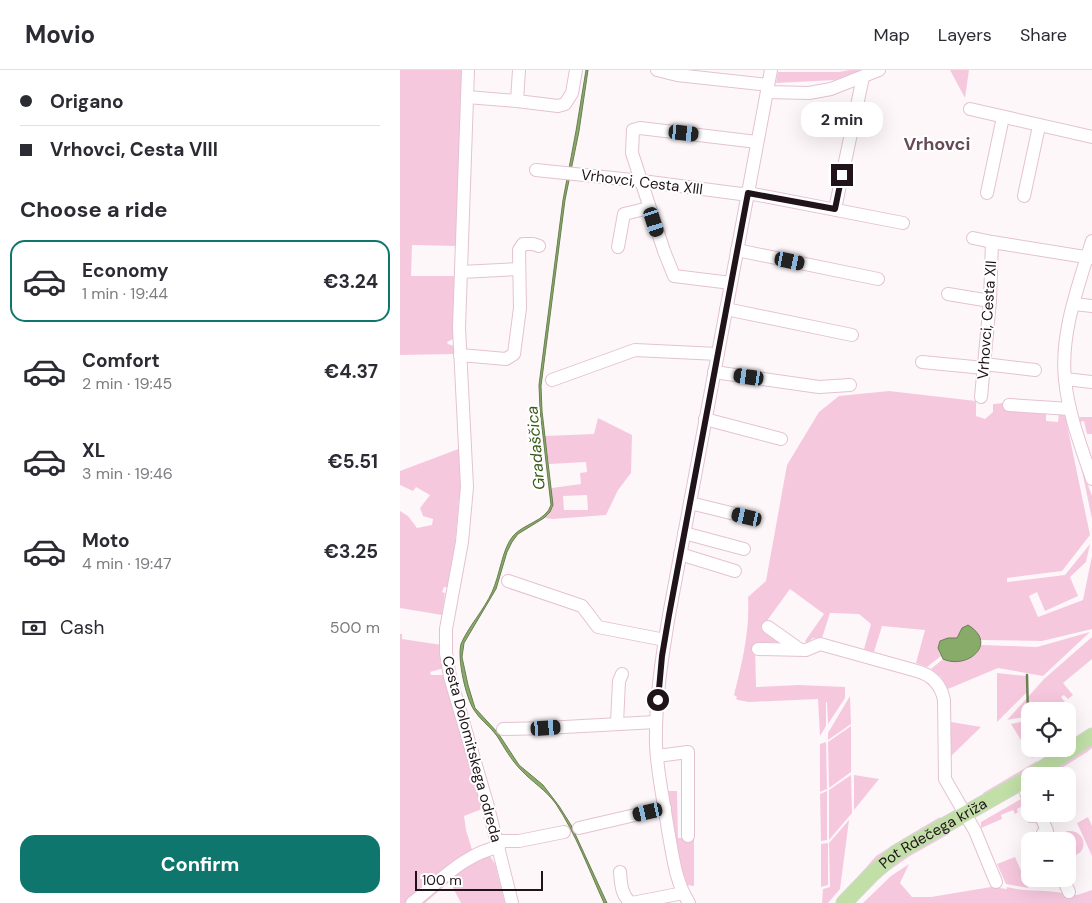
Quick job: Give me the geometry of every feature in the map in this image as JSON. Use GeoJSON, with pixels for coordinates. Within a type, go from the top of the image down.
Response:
{"type":"FeatureCollection","features":[{"type":"Feature","properties":{"kind":"main road","name":"Pot Rdečega križa"},"geometry":{"type":"LineString","coordinates":[[1076,745],[1092,736]]}},
{"type":"Feature","properties":{"kind":"main road","name":"Pot Rdečega križa"},"geometry":{"type":"LineString","coordinates":[[1040,767],[1056,757]]}},
{"type":"Feature","properties":{"kind":"main road","name":"Pot Rdečega križa"},"geometry":{"type":"LineString","coordinates":[[844,903],[872,874],[896,854],[966,814],[1021,779]]}},
{"type":"Feature","properties":{"kind":"street","name":"Cesta Dolomitskega odreda"},"geometry":{"type":"LineString","coordinates":[[468,70],[459,328],[467,487],[462,542],[446,629],[446,653],[450,677],[498,844],[512,903]]}},
{"type":"Feature","properties":{"kind":"street"},"geometry":{"type":"LineString","coordinates":[[517,101],[519,70]]}},
{"type":"Feature","properties":{"kind":"street"},"geometry":{"type":"LineString","coordinates":[[467,97],[558,106],[565,104],[572,93],[576,70]]}},
{"type":"Feature","properties":{"kind":"street"},"geometry":{"type":"LineString","coordinates":[[657,70],[768,88],[817,92],[841,86],[879,70]]}},
{"type":"Feature","properties":{"kind":"street"},"geometry":{"type":"LineString","coordinates":[[620,872],[622,888],[626,899],[632,903],[686,898],[675,872],[657,756],[656,722],[664,640],[771,70]]}},
{"type":"Feature","properties":{"kind":"street"},"geometry":{"type":"LineString","coordinates":[[835,209],[863,77]]}},
{"type":"Feature","properties":{"kind":"street"},"geometry":{"type":"LineString","coordinates":[[970,108],[1092,138]]}},
{"type":"Feature","properties":{"kind":"street"},"geometry":{"type":"LineString","coordinates":[[987,192],[1003,117]]}},
{"type":"Feature","properties":{"kind":"street"},"geometry":{"type":"LineString","coordinates":[[1024,196],[1039,126]]}},
{"type":"Feature","properties":{"kind":"street"},"geometry":{"type":"LineString","coordinates":[[731,283],[674,276],[632,153],[633,130],[640,128],[758,142]]}},
{"type":"Feature","properties":{"kind":"street","name":"Vrhovci, Cesta XIII"},"geometry":{"type":"LineString","coordinates":[[536,170],[741,194],[748,193],[903,223]]}},
{"type":"Feature","properties":{"kind":"street"},"geometry":{"type":"LineString","coordinates":[[618,247],[624,214],[650,208]]}},
{"type":"Feature","properties":{"kind":"street","name":"Vrhovci, Cesta XII"},"geometry":{"type":"LineString","coordinates":[[973,238],[1090,258]]}},
{"type":"Feature","properties":{"kind":"street"},"geometry":{"type":"LineString","coordinates":[[1092,241],[1090,258],[1074,304],[1066,348],[1065,379],[1070,409],[1092,479]]}},
{"type":"Feature","properties":{"kind":"street","name":"Vrhovci, Cesta XII"},"geometry":{"type":"LineString","coordinates":[[981,397],[990,301],[992,242]]}},
{"type":"Feature","properties":{"kind":"street"},"geometry":{"type":"LineString","coordinates":[[460,355],[506,358],[514,354],[520,308],[519,250],[523,244],[539,246]]}},
{"type":"Feature","properties":{"kind":"street"},"geometry":{"type":"LineString","coordinates":[[737,250],[878,279]]}},
{"type":"Feature","properties":{"kind":"street"},"geometry":{"type":"LineString","coordinates":[[461,272],[519,269]]}},
{"type":"Feature","properties":{"kind":"street"},"geometry":{"type":"LineString","coordinates":[[948,294],[990,301]]}},
{"type":"Feature","properties":{"kind":"street"},"geometry":{"type":"LineString","coordinates":[[1074,304],[1092,306]]}},
{"type":"Feature","properties":{"kind":"street"},"geometry":{"type":"LineString","coordinates":[[726,309],[852,335]]}},
{"type":"Feature","properties":{"kind":"street"},"geometry":{"type":"LineString","coordinates":[[552,380],[635,350],[718,354]]}},
{"type":"Feature","properties":{"kind":"street"},"geometry":{"type":"LineString","coordinates":[[922,362],[1035,370]]}},
{"type":"Feature","properties":{"kind":"street"},"geometry":{"type":"LineString","coordinates":[[714,372],[819,387],[850,385]]}},
{"type":"Feature","properties":{"kind":"street"},"geometry":{"type":"LineString","coordinates":[[1065,379],[1092,382]]}},
{"type":"Feature","properties":{"kind":"street"},"geometry":{"type":"LineString","coordinates":[[1009,405],[1070,409]]}},
{"type":"Feature","properties":{"kind":"street"},"geometry":{"type":"LineString","coordinates":[[706,419],[781,438]]}},
{"type":"Feature","properties":{"kind":"street"},"geometry":{"type":"LineString","coordinates":[[690,503],[747,517]]}},
{"type":"Feature","properties":{"kind":"street"},"geometry":{"type":"LineString","coordinates":[[684,533],[744,549]]}},
{"type":"Feature","properties":{"kind":"street"},"geometry":{"type":"LineString","coordinates":[[680,554],[735,571]]}},
{"type":"Feature","properties":{"kind":"street"},"geometry":{"type":"LineString","coordinates":[[508,581],[582,606],[598,627],[664,640]]}},
{"type":"Feature","properties":{"kind":"street"},"geometry":{"type":"LineString","coordinates":[[768,627],[799,649]]}},
{"type":"Feature","properties":{"kind":"street"},"geometry":{"type":"LineString","coordinates":[[758,649],[806,650],[820,644],[917,671],[933,678],[942,691],[944,700],[945,779],[966,814],[996,882]]}},
{"type":"Feature","properties":{"kind":"street"},"geometry":{"type":"LineString","coordinates":[[617,723],[619,681],[622,674]]}},
{"type":"Feature","properties":{"kind":"street"},"geometry":{"type":"LineString","coordinates":[[503,729],[656,722]]}},
{"type":"Feature","properties":{"kind":"street"},"geometry":{"type":"LineString","coordinates":[[657,756],[688,752],[688,836]]}},
{"type":"Feature","properties":{"kind":"street"},"geometry":{"type":"LineString","coordinates":[[579,828],[665,808]]}},
{"type":"Feature","properties":{"kind":"street"},"geometry":{"type":"LineString","coordinates":[[414,902],[467,860],[498,844],[564,832]]}},
{"type":"Feature","properties":{"kind":"street"},"geometry":{"type":"LineString","coordinates":[[1067,887],[1069,892]]}},
{"type":"Feature","properties":{"kind":"shaded area"},"geometry":{"type":"Polygon","coordinates":[[[400,70],[462,70],[456,246],[412,245],[411,276],[456,276],[453,339],[447,342],[454,346],[454,354],[400,355],[400,70]]]}},
{"type":"Feature","properties":{"kind":"shaded area","name":"Gradaščica"},"geometry":{"type":"Polygon","coordinates":[[[586,70],[588,70],[579,131],[565,200],[541,386],[542,411],[553,505],[550,512],[544,518],[518,534],[512,542],[507,552],[496,589],[464,643],[462,657],[475,708],[498,733],[519,765],[543,785],[559,806],[571,825],[607,903],[604,903],[576,840],[556,804],[548,794],[517,766],[494,732],[474,710],[465,688],[460,659],[461,644],[492,592],[509,541],[522,528],[544,515],[551,505],[539,385],[563,200],[586,70]]]}},
{"type":"Feature","properties":{"kind":"shaded area"},"geometry":{"type":"Polygon","coordinates":[[[862,70],[835,80],[776,83],[778,72],[839,72],[862,70]]]}},
{"type":"Feature","properties":{"kind":"shaded area"},"geometry":{"type":"Polygon","coordinates":[[[950,70],[969,70],[965,98],[950,70]]]}},
{"type":"Feature","properties":{"kind":"shaded area"},"geometry":{"type":"Polygon","coordinates":[[[889,391],[976,401],[976,416],[985,419],[993,412],[993,404],[1004,403],[1046,410],[1046,421],[1058,422],[1059,412],[1065,415],[1090,535],[1062,571],[1007,578],[1007,582],[1065,575],[1090,544],[1086,562],[1070,577],[1078,596],[1045,611],[1037,592],[1029,596],[1038,617],[1083,600],[1092,556],[1092,629],[1042,641],[981,640],[968,625],[962,628],[957,638],[948,638],[939,652],[941,656],[927,667],[916,663],[925,630],[882,626],[874,652],[864,649],[871,624],[859,614],[830,613],[822,638],[813,638],[807,643],[805,641],[824,614],[790,589],[761,629],[783,642],[755,643],[756,687],[799,685],[845,687],[845,698],[828,724],[826,702],[826,726],[820,736],[818,699],[749,702],[736,699],[737,697],[734,695],[747,635],[748,597],[766,581],[787,465],[819,412],[839,396],[889,391]]]}},
{"type":"Feature","properties":{"kind":"shaded area"},"geometry":{"type":"Polygon","coordinates":[[[1079,417],[1092,417],[1092,434],[1087,434],[1084,421],[1080,422],[1079,417]]]}},
{"type":"Feature","properties":{"kind":"shaded area"},"geometry":{"type":"Polygon","coordinates":[[[598,418],[632,435],[631,473],[618,490],[606,515],[544,518],[552,508],[552,488],[581,484],[580,473],[587,472],[586,462],[549,464],[545,436],[594,434],[598,418]],[[587,495],[563,496],[564,510],[588,510],[587,495]]]}},
{"type":"Feature","properties":{"kind":"shaded area"},"geometry":{"type":"Polygon","coordinates":[[[461,448],[461,497],[459,498],[455,545],[447,587],[444,587],[442,592],[445,593],[442,615],[400,608],[400,511],[408,516],[417,528],[432,525],[433,519],[423,516],[420,508],[430,495],[416,487],[413,491],[400,485],[400,471],[461,448]]]}},
{"type":"Feature","properties":{"kind":"shaded area"},"geometry":{"type":"Polygon","coordinates":[[[1081,466],[1092,496],[1092,519],[1081,466]]]}},
{"type":"Feature","properties":{"kind":"shaded area"},"geometry":{"type":"Polygon","coordinates":[[[968,625],[977,632],[981,640],[980,647],[976,653],[970,658],[961,661],[943,659],[938,648],[940,641],[948,638],[957,638],[962,628],[968,625]]]}},
{"type":"Feature","properties":{"kind":"shaded area"},"geometry":{"type":"Polygon","coordinates":[[[1090,632],[1043,676],[998,668],[948,689],[941,677],[931,669],[943,659],[960,661],[971,658],[976,654],[981,645],[1037,647],[1090,632]]]}},
{"type":"Feature","properties":{"kind":"shaded area"},"geometry":{"type":"Polygon","coordinates":[[[400,634],[402,634],[402,639],[442,645],[444,668],[430,672],[431,675],[443,675],[482,809],[464,816],[473,853],[407,903],[400,903],[400,634]]]}},
{"type":"Feature","properties":{"kind":"shaded area"},"geometry":{"type":"Polygon","coordinates":[[[1092,637],[1092,659],[1063,683],[1073,695],[1068,699],[1064,695],[1061,697],[1065,702],[1028,702],[1028,697],[1044,679],[1092,637]]]}},
{"type":"Feature","properties":{"kind":"shaded area"},"geometry":{"type":"Polygon","coordinates":[[[997,673],[1026,676],[1027,692],[997,722],[997,673]]]}},
{"type":"Feature","properties":{"kind":"shaded area"},"geometry":{"type":"Polygon","coordinates":[[[850,696],[851,724],[828,740],[828,733],[850,696]]]}},
{"type":"Feature","properties":{"kind":"shaded area"},"geometry":{"type":"Polygon","coordinates":[[[1021,705],[1021,718],[1007,720],[1021,705]]]}},
{"type":"Feature","properties":{"kind":"shaded area"},"geometry":{"type":"Polygon","coordinates":[[[951,722],[981,727],[951,756],[951,722]]]}},
{"type":"Feature","properties":{"kind":"shaded area"},"geometry":{"type":"Polygon","coordinates":[[[1021,722],[1021,740],[1011,724],[1021,722]]]}},
{"type":"Feature","properties":{"kind":"shaded area"},"geometry":{"type":"Polygon","coordinates":[[[851,726],[851,772],[829,788],[828,742],[851,726]]]}},
{"type":"Feature","properties":{"kind":"shaded area"},"geometry":{"type":"Polygon","coordinates":[[[826,742],[827,789],[820,792],[820,744],[826,742]]]}},
{"type":"Feature","properties":{"kind":"shaded area"},"geometry":{"type":"Polygon","coordinates":[[[1092,742],[1092,748],[1087,752],[1063,767],[1054,767],[1070,757],[1076,757],[1076,753],[1092,742]]]}},
{"type":"Feature","properties":{"kind":"shaded area"},"geometry":{"type":"Polygon","coordinates":[[[1037,761],[1038,764],[1033,767],[1027,767],[1037,761]]]}},
{"type":"Feature","properties":{"kind":"shaded area"},"geometry":{"type":"Polygon","coordinates":[[[1021,770],[1021,774],[985,796],[983,793],[1021,770]]]}},
{"type":"Feature","properties":{"kind":"shaded area"},"geometry":{"type":"Polygon","coordinates":[[[851,775],[852,813],[829,840],[829,790],[851,775]]]}},
{"type":"Feature","properties":{"kind":"shaded area"},"geometry":{"type":"Polygon","coordinates":[[[854,775],[879,779],[854,810],[854,775]]]}},
{"type":"Feature","properties":{"kind":"shaded area"},"geometry":{"type":"Polygon","coordinates":[[[668,791],[677,791],[678,838],[694,838],[694,886],[686,885],[681,872],[668,791]]]}},
{"type":"Feature","properties":{"kind":"shaded area"},"geometry":{"type":"Polygon","coordinates":[[[827,791],[827,840],[821,841],[820,794],[827,791]]]}},
{"type":"Feature","properties":{"kind":"shaded area"},"geometry":{"type":"Polygon","coordinates":[[[1021,799],[1021,807],[1017,809],[1018,812],[1015,814],[1013,810],[1001,815],[1002,819],[981,828],[981,822],[1021,799]]]}},
{"type":"Feature","properties":{"kind":"shaded area"},"geometry":{"type":"Polygon","coordinates":[[[940,817],[941,820],[835,903],[876,856],[940,817]]]}},
{"type":"Feature","properties":{"kind":"shaded area"},"geometry":{"type":"Polygon","coordinates":[[[1088,817],[1092,826],[1092,856],[1077,823],[1088,817]]]}},
{"type":"Feature","properties":{"kind":"shaded area"},"geometry":{"type":"Polygon","coordinates":[[[849,820],[840,889],[828,903],[822,903],[823,889],[830,887],[829,843],[849,820]]]}},
{"type":"Feature","properties":{"kind":"shaded area"},"geometry":{"type":"Polygon","coordinates":[[[948,831],[949,834],[910,856],[878,878],[899,860],[948,831]]]}},
{"type":"Feature","properties":{"kind":"shaded area"},"geometry":{"type":"Polygon","coordinates":[[[1076,833],[1083,839],[1084,844],[1080,853],[1076,855],[1076,833]]]}},
{"type":"Feature","properties":{"kind":"shaded area"},"geometry":{"type":"Polygon","coordinates":[[[828,843],[828,885],[821,887],[821,844],[828,843]]]}},
{"type":"Feature","properties":{"kind":"shaded area"},"geometry":{"type":"Polygon","coordinates":[[[490,856],[495,864],[505,903],[461,903],[451,884],[448,883],[425,903],[419,903],[477,858],[490,856]]]}},
{"type":"Feature","properties":{"kind":"shaded area"},"geometry":{"type":"Polygon","coordinates":[[[1015,857],[1021,871],[1021,887],[1006,884],[997,864],[1015,857]]]}},
{"type":"Feature","properties":{"kind":"shaded area"},"geometry":{"type":"Polygon","coordinates":[[[909,864],[900,883],[912,897],[931,897],[991,887],[1007,889],[1007,887],[1062,893],[1063,895],[1077,895],[1092,890],[1092,903],[863,903],[891,876],[909,864]]]}},
{"type":"Feature","properties":{"kind":"waterway"},"geometry":{"type":"LineString","coordinates":[[1027,675],[1028,702]]}},
{"type":"Feature","properties":{"kind":"district","name":"Vrhovci"},"geometry":{"type":"Point","coordinates":[937,144]}},
{"type":"Feature","properties":{"kind":"route"},"geometry":{"type":"LineString","coordinates":[[658,700],[662,656],[669,615],[748,193],[835,209],[842,175]]}}]}
